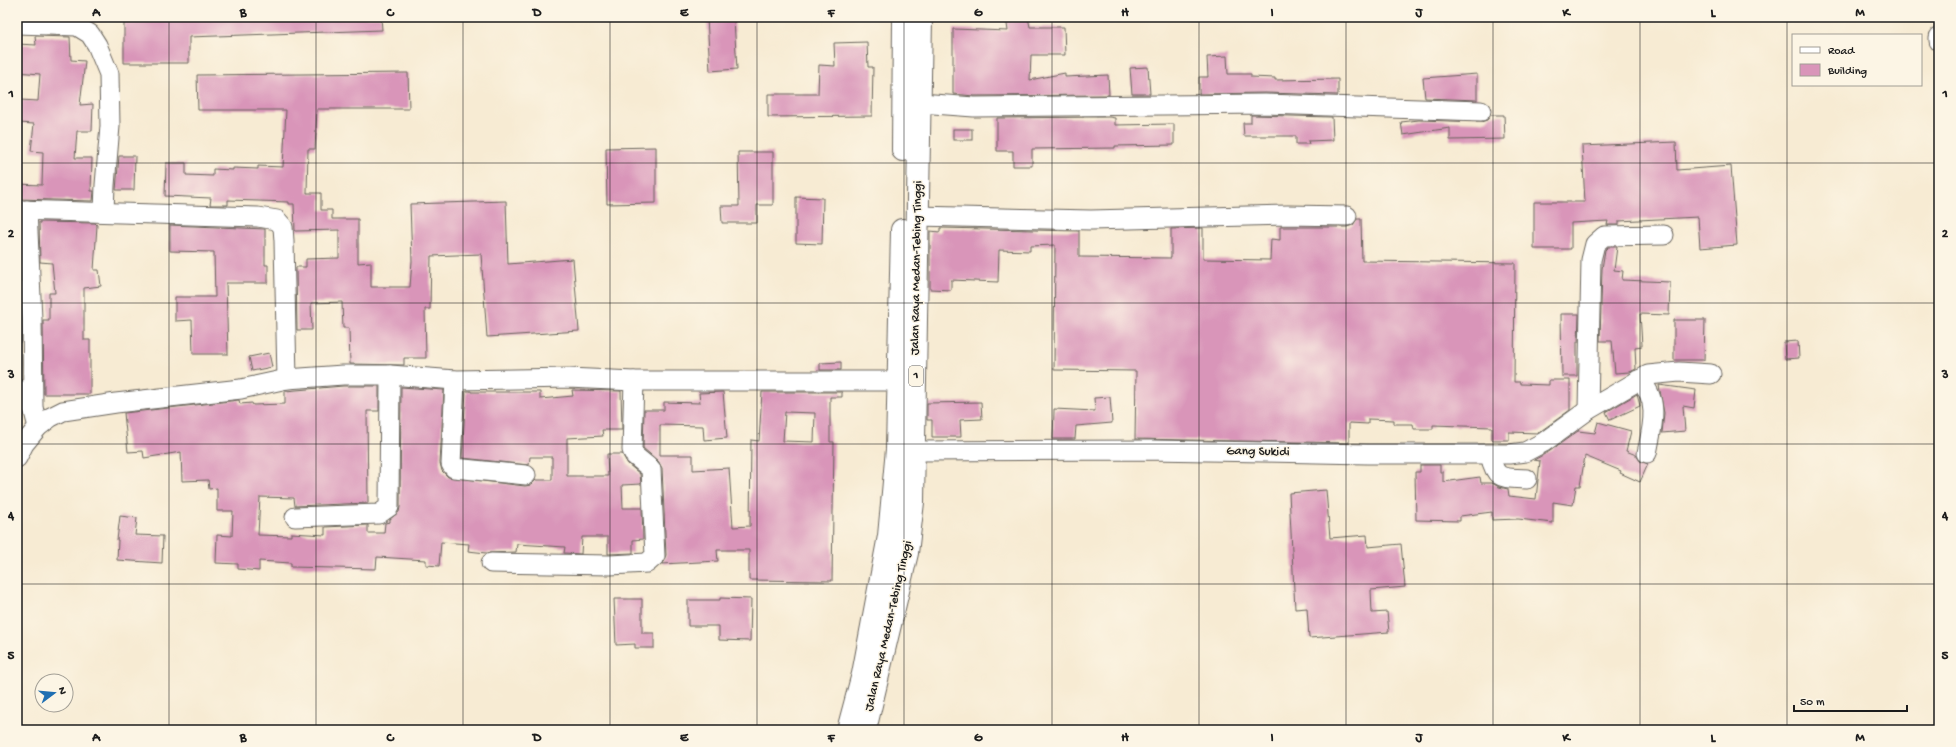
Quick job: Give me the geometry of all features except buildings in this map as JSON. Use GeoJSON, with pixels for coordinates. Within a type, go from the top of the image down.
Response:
{"type":"FeatureCollection","features":[{"type":"Feature","properties":{"kind":"highway","name":"Jalan Raya Medan-Tebing Tinggi"},"geometry":{"type":"LineString","coordinates":[[848,730],[863,674],[889,536],[897,449],[902,248],[904,17]]}},
{"type":"Feature","properties":{"kind":"highway","name":"Jalan Raya Medan-Tebing Tinggi"},"geometry":{"type":"LineString","coordinates":[[865,730],[907,553],[913,502],[921,17]]}},
{"type":"Feature","properties":{"kind":"street"},"geometry":{"type":"LineString","coordinates":[[17,24],[77,26],[90,34],[97,46],[109,74],[110,126],[104,212]]}},
{"type":"Feature","properties":{"kind":"street"},"geometry":{"type":"LineString","coordinates":[[920,103],[974,107],[1265,104],[1481,111]]}},
{"type":"Feature","properties":{"kind":"street"},"geometry":{"type":"LineString","coordinates":[[38,427],[33,408],[32,319],[22,210],[258,217],[277,220],[283,227],[284,241],[287,379]]}},
{"type":"Feature","properties":{"kind":"street"},"geometry":{"type":"LineString","coordinates":[[917,216],[1091,220],[1348,216]]}},
{"type":"Feature","properties":{"kind":"street"},"geometry":{"type":"LineString","coordinates":[[1588,410],[1591,260],[1595,244],[1604,236],[1664,235]]}},
{"type":"Feature","properties":{"kind":"street","name":"Gang Sukidi"},"geometry":{"type":"LineString","coordinates":[[915,451],[1152,450],[1490,456],[1525,452],[1544,442],[1588,410],[1638,380],[1658,374],[1679,372],[1711,374]]}},
{"type":"Feature","properties":{"kind":"street"},"geometry":{"type":"LineString","coordinates":[[17,458],[24,444],[38,427],[51,417],[63,411],[116,403],[241,389],[287,379],[343,375],[390,375],[455,380],[568,378],[634,381],[898,381]]}},
{"type":"Feature","properties":{"kind":"street"},"geometry":{"type":"LineString","coordinates":[[295,516],[380,514],[389,508],[390,375]]}},
{"type":"Feature","properties":{"kind":"street"},"geometry":{"type":"LineString","coordinates":[[455,380],[451,464],[454,468],[526,475]]}},
{"type":"Feature","properties":{"kind":"street"},"geometry":{"type":"LineString","coordinates":[[1638,380],[1647,388],[1651,400],[1653,424],[1647,453]]}},
{"type":"Feature","properties":{"kind":"street"},"geometry":{"type":"LineString","coordinates":[[491,563],[610,565],[647,563],[654,558],[651,470],[635,456],[632,450],[634,381]]}},
{"type":"Feature","properties":{"kind":"street"},"geometry":{"type":"LineString","coordinates":[[17,386],[33,408]]}},
{"type":"Feature","properties":{"kind":"street"},"geometry":{"type":"LineString","coordinates":[[1490,456],[1493,470],[1497,475],[1505,478],[1527,480]]}}]}
